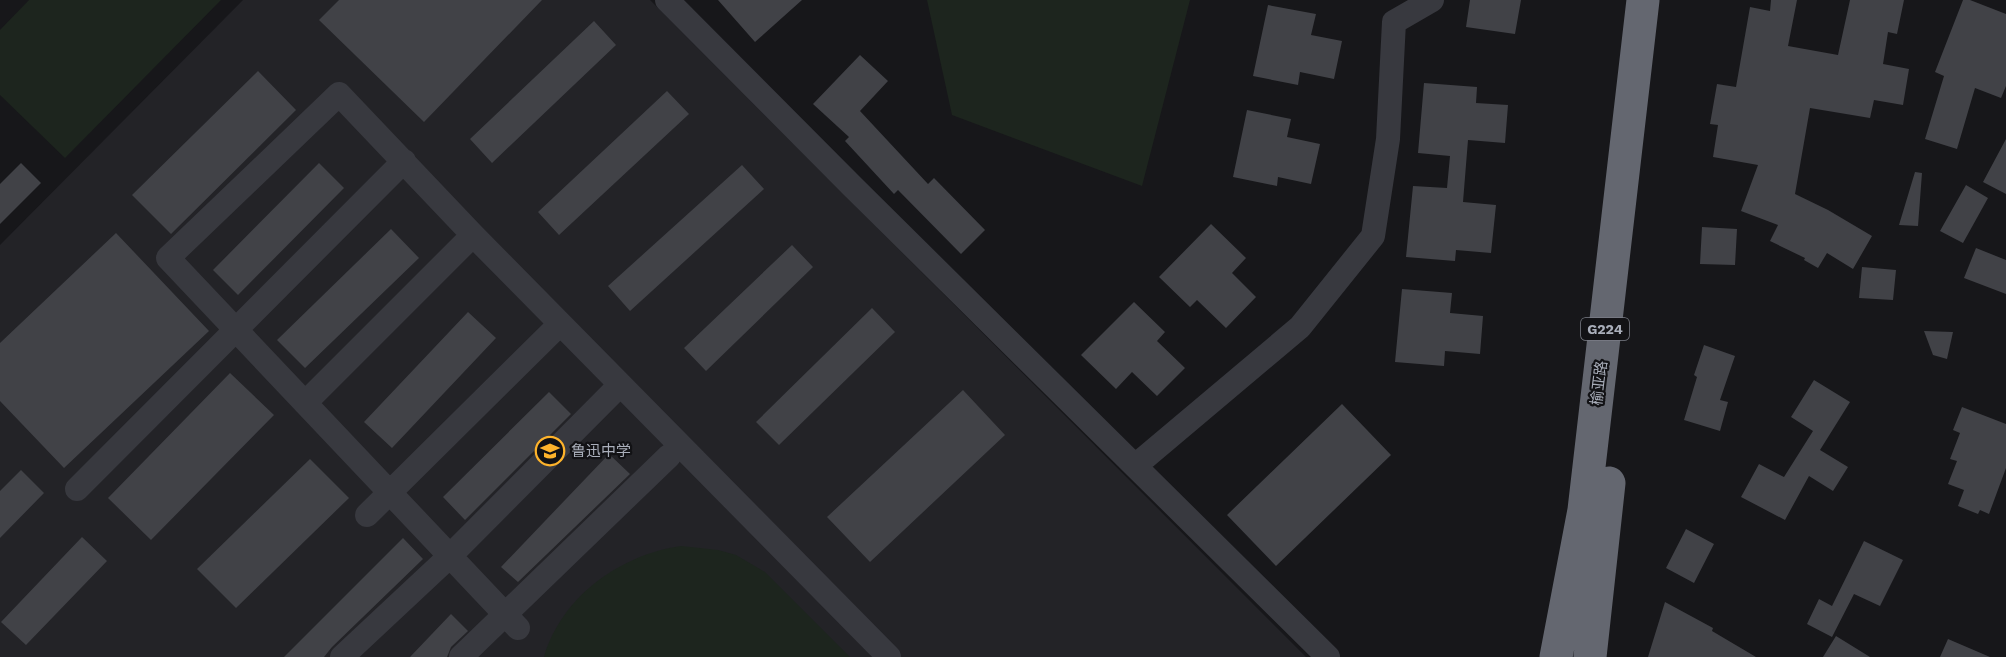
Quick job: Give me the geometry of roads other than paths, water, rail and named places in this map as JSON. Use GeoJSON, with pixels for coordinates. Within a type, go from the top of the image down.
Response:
{"type":"FeatureCollection","features":[{"type":"Feature","properties":{"kind":"highway","name":"榆亚路"},"geometry":{"type":"LineString","coordinates":[[1556,657],[1584,510],[1643,0]]}},
{"type":"Feature","properties":{"kind":"highway","name":"榆亚路"},"geometry":{"type":"LineString","coordinates":[[1590,657],[1665,0]]}},
{"type":"Feature","properties":{"kind":"street"},"geometry":{"type":"LineString","coordinates":[[667,0],[1329,657]]}},
{"type":"Feature","properties":{"kind":"street"},"geometry":{"type":"LineString","coordinates":[[1135,466],[1299,327],[1373,236],[1388,139],[1394,22],[1432,0]]}},
{"type":"Feature","properties":{"kind":"street"},"geometry":{"type":"LineString","coordinates":[[512,621],[168,258],[339,94],[473,235],[889,657]]}},
{"type":"Feature","properties":{"kind":"street"},"geometry":{"type":"LineString","coordinates":[[77,489],[404,161]]}},
{"type":"Feature","properties":{"kind":"street"},"geometry":{"type":"LineString","coordinates":[[305,403],[473,235]]}},
{"type":"Feature","properties":{"kind":"street"},"geometry":{"type":"LineString","coordinates":[[367,515],[560,324]]}},
{"type":"Feature","properties":{"kind":"street"},"geometry":{"type":"LineString","coordinates":[[342,657],[450,556],[620,385]]}},
{"type":"Feature","properties":{"kind":"street"},"geometry":{"type":"LineString","coordinates":[[461,657],[512,621],[669,456]]}},
{"type":"Feature","properties":{"kind":"place","name":"鲁迅中学"},"geometry":{"type":"Point","coordinates":[550,451]}}]}
